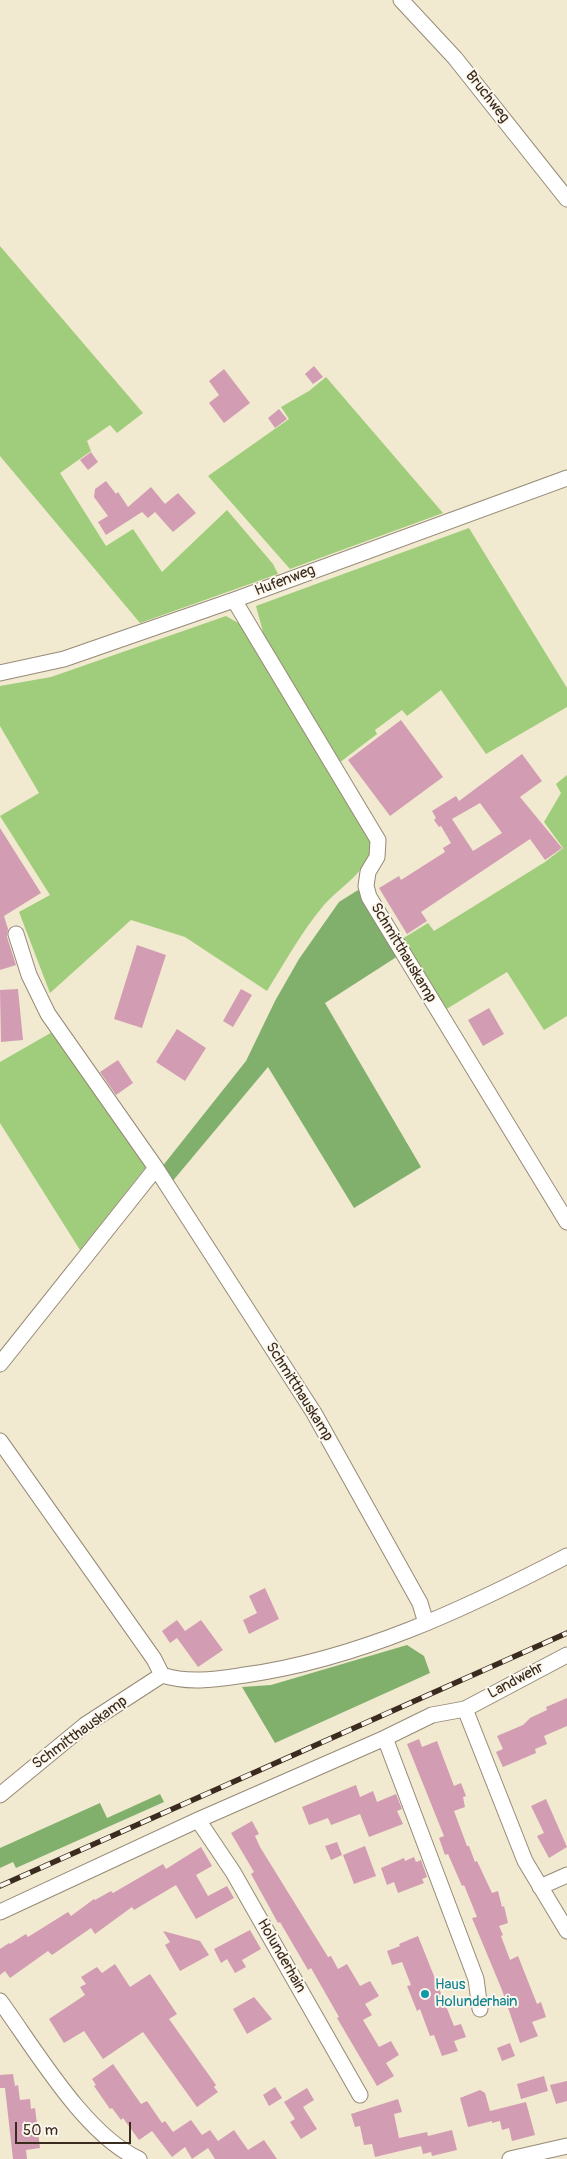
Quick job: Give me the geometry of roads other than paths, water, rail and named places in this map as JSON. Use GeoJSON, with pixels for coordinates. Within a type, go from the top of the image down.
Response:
{"type":"FeatureCollection","features":[{"type":"Feature","properties":{"kind":"street","name":"Bruchweg"},"geometry":{"type":"LineString","coordinates":[[401,0],[455,58],[567,199]]}},
{"type":"Feature","properties":{"kind":"street","name":"Hufenweg"},"geometry":{"type":"LineString","coordinates":[[0,673],[64,659],[234,600],[567,478]]}},
{"type":"Feature","properties":{"kind":"street","name":"Schmitthauskamp"},"geometry":{"type":"LineString","coordinates":[[234,600],[378,840],[377,857],[368,872],[366,886],[368,897],[567,1222]]}},
{"type":"Feature","properties":{"kind":"street","name":"Schmitthauskamp"},"geometry":{"type":"LineString","coordinates":[[16,934],[29,975],[48,1014],[156,1168],[314,1413],[420,1604],[426,1623]]}},
{"type":"Feature","properties":{"kind":"street"},"geometry":{"type":"LineString","coordinates":[[0,1364],[156,1168]]}},
{"type":"Feature","properties":{"kind":"street"},"geometry":{"type":"LineString","coordinates":[[0,1441],[154,1660],[162,1675],[175,1679],[197,1680],[281,1670],[333,1658],[426,1623],[567,1556]]}},
{"type":"Feature","properties":{"kind":"street","name":"Landwehr"},"geometry":{"type":"LineString","coordinates":[[465,1709],[567,1656]]}},
{"type":"Feature","properties":{"kind":"street","name":"Schmitthauskamp"},"geometry":{"type":"LineString","coordinates":[[0,1795],[85,1725],[162,1675]]}},
{"type":"Feature","properties":{"kind":"street"},"geometry":{"type":"LineString","coordinates":[[0,1912],[198,1820],[432,1715],[465,1709],[525,1861],[567,1931]]}},
{"type":"Feature","properties":{"kind":"street"},"geometry":{"type":"LineString","coordinates":[[384,1738],[476,1979],[480,2009]]}},
{"type":"Feature","properties":{"kind":"street","name":"Holunderhain"},"geometry":{"type":"LineString","coordinates":[[198,1820],[233,1872],[360,2095]]}},
{"type":"Feature","properties":{"kind":"street"},"geometry":{"type":"LineString","coordinates":[[540,1887],[567,1875]]}},
{"type":"Feature","properties":{"kind":"street"},"geometry":{"type":"LineString","coordinates":[[0,2001],[80,2112],[126,2153],[139,2159]]}},
{"type":"Feature","properties":{"kind":"street"},"geometry":{"type":"LineString","coordinates":[[510,2159],[567,2146]]}},
{"type":"Feature","properties":{"kind":"railway"},"geometry":{"type":"LineString","coordinates":[[0,1886],[567,1633]]}},
{"type":"Feature","properties":{"kind":"place","name":"Haus Holunderhain"},"geometry":{"type":"Point","coordinates":[425,1994]}}]}
